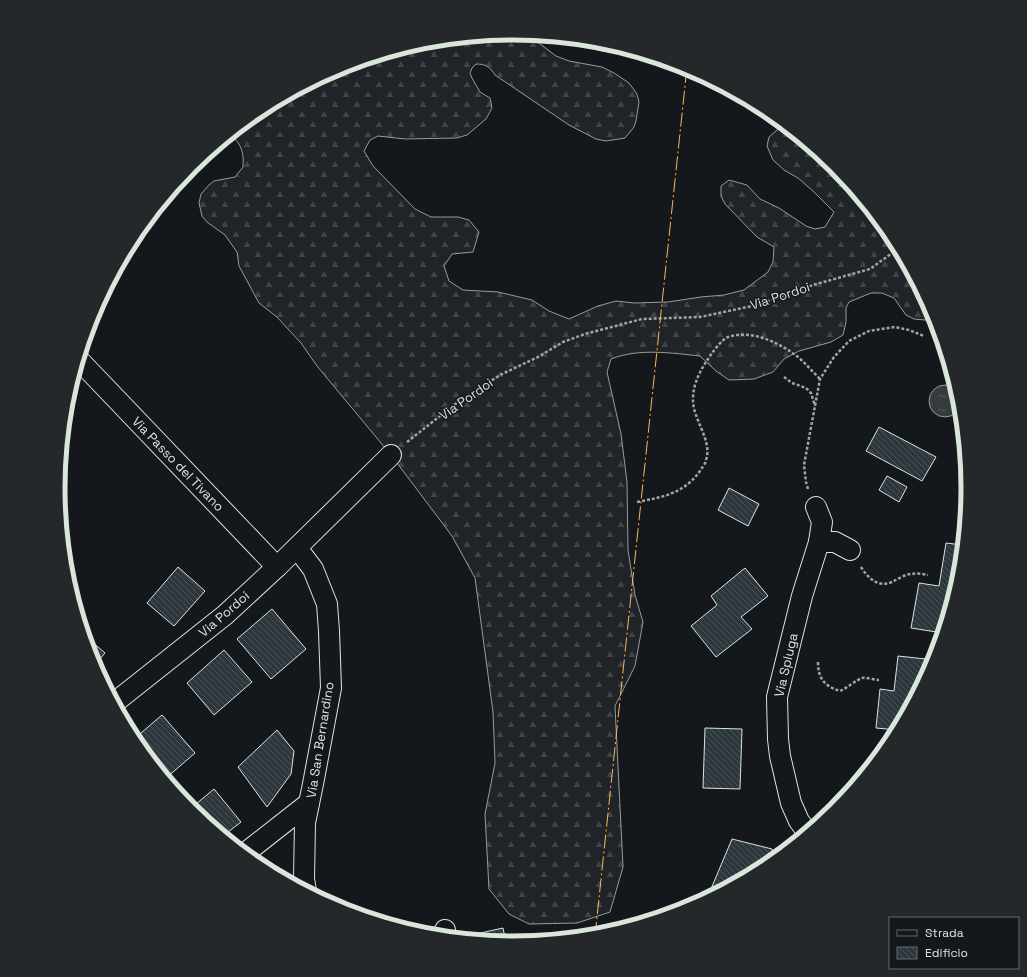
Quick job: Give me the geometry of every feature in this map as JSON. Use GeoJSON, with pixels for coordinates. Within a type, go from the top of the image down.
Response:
{"type":"FeatureCollection","features":[{"type":"Feature","properties":{"kind":"street","name":"Via Passo del Tivano"},"geometry":{"type":"LineString","coordinates":[[83,364],[277,567]]}},
{"type":"Feature","properties":{"kind":"street","name":"Via Pordoi"},"geometry":{"type":"LineString","coordinates":[[118,700],[225,615],[297,548],[391,455]]}},
{"type":"Feature","properties":{"kind":"street","name":"Via Spluga"},"geometry":{"type":"LineString","coordinates":[[805,829],[799,821],[790,803],[779,750],[777,697],[802,596],[819,542],[822,522],[816,508]]}},
{"type":"Feature","properties":{"kind":"street"},"geometry":{"type":"LineString","coordinates":[[819,542],[835,542],[850,550]]}},
{"type":"Feature","properties":{"kind":"street","name":"Via San Bernardino"},"geometry":{"type":"LineString","coordinates":[[297,548],[313,568],[327,604],[331,688],[305,823],[305,886]]}},
{"type":"Feature","properties":{"kind":"street"},"geometry":{"type":"LineString","coordinates":[[249,850],[309,803]]}},
{"type":"Feature","properties":{"kind":"path","name":"Via Pordoi"},"geometry":{"type":"LineString","coordinates":[[391,455],[454,405],[500,375],[538,357],[563,342],[585,334],[642,320],[700,317],[757,305],[813,285],[870,269],[894,252]]}},
{"type":"Feature","properties":{"kind":"path"},"geometry":{"type":"LineString","coordinates":[[816,508],[806,482],[804,465],[820,379],[834,357],[849,341],[869,331],[894,327],[909,330],[924,336]]}},
{"type":"Feature","properties":{"kind":"path"},"geometry":{"type":"LineString","coordinates":[[637,502],[659,498],[683,488],[697,476],[707,460],[706,442],[696,414],[693,399],[698,376],[711,354],[727,338],[745,334],[769,339],[798,357],[820,379]]}},
{"type":"Feature","properties":{"kind":"path"},"geometry":{"type":"LineString","coordinates":[[784,377],[792,383],[806,388],[811,393],[815,406]]}},
{"type":"Feature","properties":{"kind":"path"},"geometry":{"type":"LineString","coordinates":[[850,550],[871,580],[879,583],[890,583],[899,578],[912,574],[928,575]]}},
{"type":"Feature","properties":{"kind":"path"},"geometry":{"type":"LineString","coordinates":[[818,662],[818,672],[822,680],[830,688],[840,692],[863,678],[879,680]]}},
{"type":"Feature","properties":{"kind":"green space"},"geometry":{"type":"Polygon","coordinates":[[[484,41],[536,41],[556,56],[569,61],[602,67],[629,83],[637,94],[639,102],[634,127],[625,138],[606,141],[596,139],[569,125],[495,75],[487,66],[476,64],[470,73],[480,92],[490,98],[492,108],[486,119],[467,135],[457,138],[405,139],[378,136],[370,140],[364,151],[373,166],[415,209],[431,217],[458,217],[469,220],[479,232],[473,252],[452,254],[444,266],[449,281],[463,290],[498,292],[532,300],[549,311],[569,319],[598,306],[616,301],[634,303],[668,302],[724,295],[744,290],[768,272],[773,262],[774,247],[757,237],[725,204],[721,196],[721,186],[729,180],[747,185],[760,199],[779,208],[806,226],[815,229],[825,227],[834,212],[798,178],[784,170],[773,160],[767,146],[769,137],[780,128],[831,171],[851,193],[886,239],[916,290],[929,320],[914,319],[906,315],[894,298],[882,293],[871,293],[849,302],[846,308],[846,322],[843,335],[831,342],[799,351],[784,359],[773,372],[754,379],[729,380],[716,371],[700,356],[644,352],[633,353],[611,359],[607,372],[621,434],[627,482],[628,550],[635,595],[643,622],[635,666],[615,706],[623,867],[610,912],[577,923],[529,924],[509,914],[489,889],[485,814],[495,763],[493,712],[475,578],[452,536],[391,455],[317,366],[301,343],[277,317],[259,303],[239,266],[237,252],[225,235],[207,222],[202,216],[199,203],[201,194],[214,181],[235,177],[243,167],[243,158],[240,145],[234,138],[289,100],[315,86],[369,64],[397,55],[455,44],[484,41]]]}},
{"type":"Feature","properties":{"kind":"water"},"geometry":{"type":"Polygon","coordinates":[[[942,385],[950,386],[955,413],[948,417],[942,417],[932,410],[929,404],[929,398],[936,388],[942,385]]]}},
{"type":"Feature","properties":{"kind":"building"},"geometry":{"type":"Polygon","coordinates":[[[879,427],[936,457],[922,481],[866,451],[879,427]]]}},
{"type":"Feature","properties":{"kind":"building"},"geometry":{"type":"Polygon","coordinates":[[[887,476],[907,487],[899,502],[879,490],[887,476]]]}},
{"type":"Feature","properties":{"kind":"building"},"geometry":{"type":"Polygon","coordinates":[[[729,488],[759,504],[748,526],[718,510],[729,488]]]}},
{"type":"Feature","properties":{"kind":"building"},"geometry":{"type":"Polygon","coordinates":[[[946,543],[958,544],[947,605],[938,632],[911,628],[919,583],[939,586],[946,543]]]}},
{"type":"Feature","properties":{"kind":"building"},"geometry":{"type":"Polygon","coordinates":[[[178,567],[205,591],[174,626],[147,603],[178,567]]]}},
{"type":"Feature","properties":{"kind":"building"},"geometry":{"type":"Polygon","coordinates":[[[745,568],[768,596],[741,617],[752,629],[716,657],[691,626],[717,605],[711,596],[745,568]]]}},
{"type":"Feature","properties":{"kind":"building"},"geometry":{"type":"Polygon","coordinates":[[[272,609],[306,649],[271,679],[237,639],[272,609]]]}},
{"type":"Feature","properties":{"kind":"building"},"geometry":{"type":"Polygon","coordinates":[[[92,642],[105,653],[99,660],[92,642]]]}},
{"type":"Feature","properties":{"kind":"building"},"geometry":{"type":"Polygon","coordinates":[[[224,650],[252,682],[214,715],[187,683],[224,650]]]}},
{"type":"Feature","properties":{"kind":"building"},"geometry":{"type":"Polygon","coordinates":[[[898,656],[928,659],[916,687],[891,729],[876,728],[880,689],[894,691],[898,656]]]}},
{"type":"Feature","properties":{"kind":"building"},"geometry":{"type":"Polygon","coordinates":[[[162,715],[195,753],[169,775],[139,735],[162,715]]]}},
{"type":"Feature","properties":{"kind":"building"},"geometry":{"type":"Polygon","coordinates":[[[705,728],[742,729],[740,789],[703,788],[705,728]]]}},
{"type":"Feature","properties":{"kind":"building"},"geometry":{"type":"Polygon","coordinates":[[[277,730],[294,751],[291,774],[267,807],[238,767],[277,730]]]}},
{"type":"Feature","properties":{"kind":"building"},"geometry":{"type":"Polygon","coordinates":[[[214,789],[241,822],[227,833],[195,805],[214,789]]]}},
{"type":"Feature","properties":{"kind":"building"},"geometry":{"type":"Polygon","coordinates":[[[732,839],[772,849],[772,854],[763,861],[738,877],[710,892],[732,839]]]}},
{"type":"Feature","properties":{"kind":"building"},"geometry":{"type":"Polygon","coordinates":[[[503,928],[505,937],[484,936],[472,935],[503,928]]]}},
{"type":"Feature","properties":{"kind":"power"},"geometry":{"type":"LineString","coordinates":[[596,929],[686,75]]}}]}
